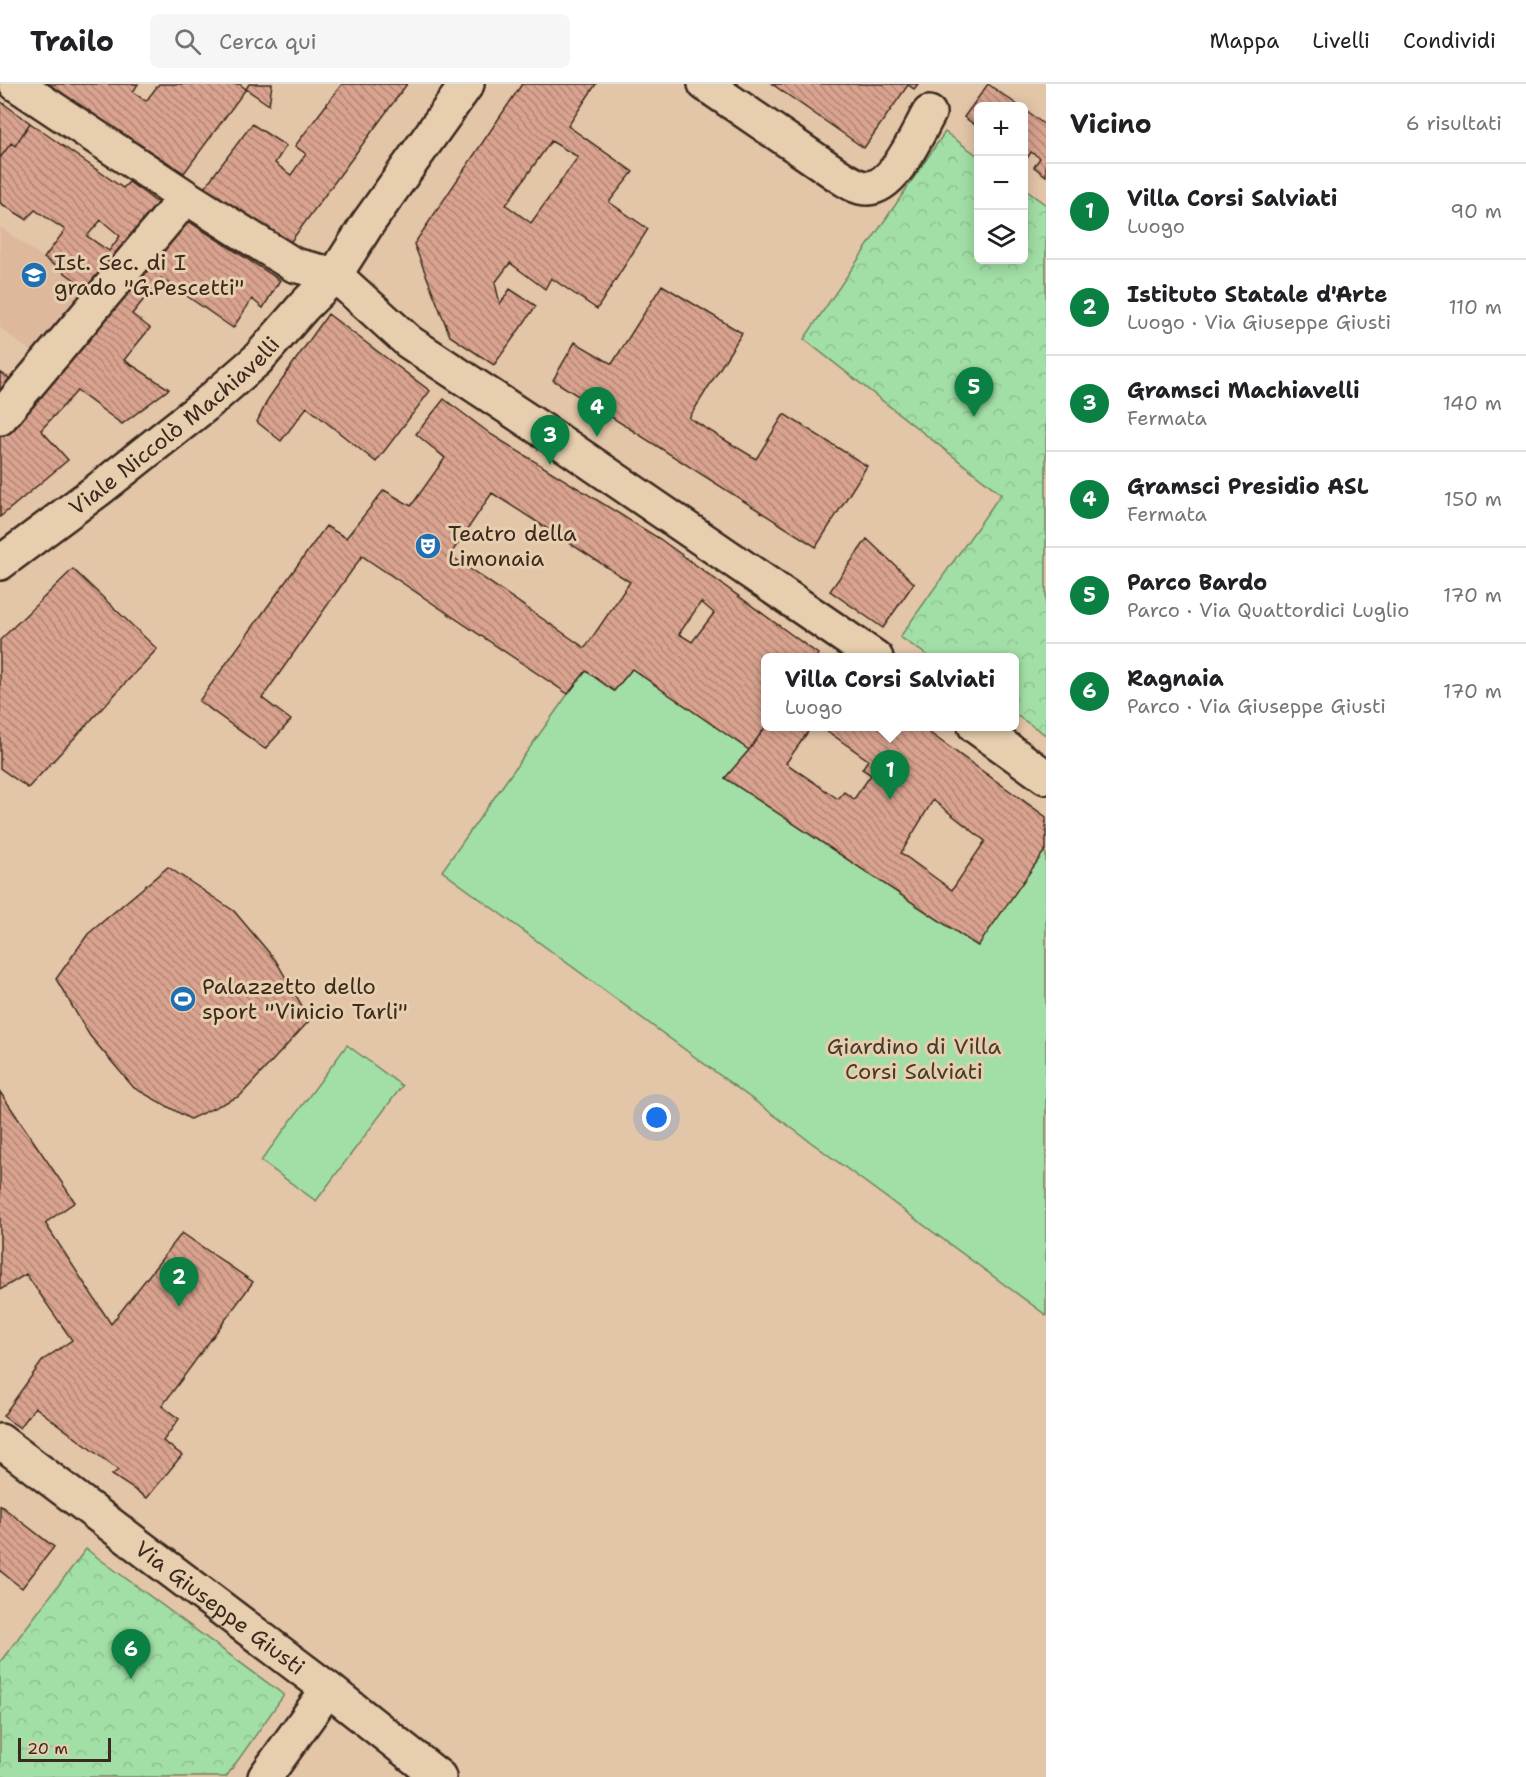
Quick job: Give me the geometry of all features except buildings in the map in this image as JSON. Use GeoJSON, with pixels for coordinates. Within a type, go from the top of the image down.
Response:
{"type":"FeatureCollection","features":[{"type":"Feature","properties":{"kind":"street"},"geometry":{"type":"LineString","coordinates":[[16,84],[186,197],[294,265],[335,275],[409,342],[568,447],[870,653]]}},
{"type":"Feature","properties":{"kind":"street","name":"Viale Niccolò Machiavelli"},"geometry":{"type":"LineString","coordinates":[[0,563],[81,503],[204,406],[257,360],[304,306],[335,275],[368,224],[467,84]]}},
{"type":"Feature","properties":{"kind":"street"},"geometry":{"type":"LineString","coordinates":[[705,84],[838,175],[855,185],[867,188],[886,182],[894,173],[929,113]]}},
{"type":"Feature","properties":{"kind":"street"},"geometry":{"type":"LineString","coordinates":[[0,417],[186,197]]}},
{"type":"Feature","properties":{"kind":"street"},"geometry":{"type":"LineString","coordinates":[[982,731],[1046,777]]}},
{"type":"Feature","properties":{"kind":"street","name":"Via Giuseppe Giusti"},"geometry":{"type":"LineString","coordinates":[[0,1441],[327,1689],[439,1777]]}},
{"type":"Feature","properties":{"kind":"street"},"geometry":{"type":"LineString","coordinates":[[265,1777],[327,1689]]}},
{"type":"Feature","properties":{"kind":"shaded area","name":"Ist. Sec. di I grado \"G.Pescetti\""},"geometry":{"type":"Polygon","coordinates":[[[0,227],[92,292],[38,357],[0,328],[0,227]]]}},
{"type":"Feature","properties":{"kind":"green space"},"geometry":{"type":"Polygon","coordinates":[[[945,132],[974,153],[974,264],[1028,264],[1028,192],[1046,205],[1046,735],[1019,717],[1019,653],[924,653],[900,637],[1001,494],[804,339],[945,132]]]}},
{"type":"Feature","properties":{"kind":"green space","name":"Giardino di Villa Corsi Salviati"},"geometry":{"type":"Polygon","coordinates":[[[632,669],[749,750],[725,778],[977,946],[1043,852],[1046,854],[1046,1315],[442,871],[586,671],[614,691],[632,669]]]}},
{"type":"Feature","properties":{"kind":"green space"},"geometry":{"type":"Polygon","coordinates":[[[347,1045],[402,1086],[316,1201],[261,1161],[347,1045]]]}},
{"type":"Feature","properties":{"kind":"green space"},"geometry":{"type":"Polygon","coordinates":[[[86,1549],[284,1695],[226,1777],[0,1777],[0,1662],[86,1549]]]}},
{"type":"Feature","properties":{"kind":"place","name":"Ist. Sec. di I grado \"G.Pescetti\""},"geometry":{"type":"Point","coordinates":[34,275]}},
{"type":"Feature","properties":{"kind":"place","name":"Parco Bardo"},"geometry":{"type":"Point","coordinates":[974,417]}},
{"type":"Feature","properties":{"kind":"place","name":"Gramsci Presidio ASL"},"geometry":{"type":"Point","coordinates":[597,437]}},
{"type":"Feature","properties":{"kind":"place","name":"Gramsci Machiavelli"},"geometry":{"type":"Point","coordinates":[550,465]}},
{"type":"Feature","properties":{"kind":"place","name":"Teatro della Limonaia"},"geometry":{"type":"Point","coordinates":[428,546]}},
{"type":"Feature","properties":{"kind":"place","name":"Villa Corsi Salviati"},"geometry":{"type":"Point","coordinates":[890,800]}},
{"type":"Feature","properties":{"kind":"place","name":"Palazzetto dello sport \"Vinicio Tarli\""},"geometry":{"type":"Point","coordinates":[183,999]}},
{"type":"Feature","properties":{"kind":"place","name":"Istituto Statale d'Arte"},"geometry":{"type":"Point","coordinates":[179,1307]}},
{"type":"Feature","properties":{"kind":"place","name":"Ragnaia"},"geometry":{"type":"Point","coordinates":[131,1679]}}]}
